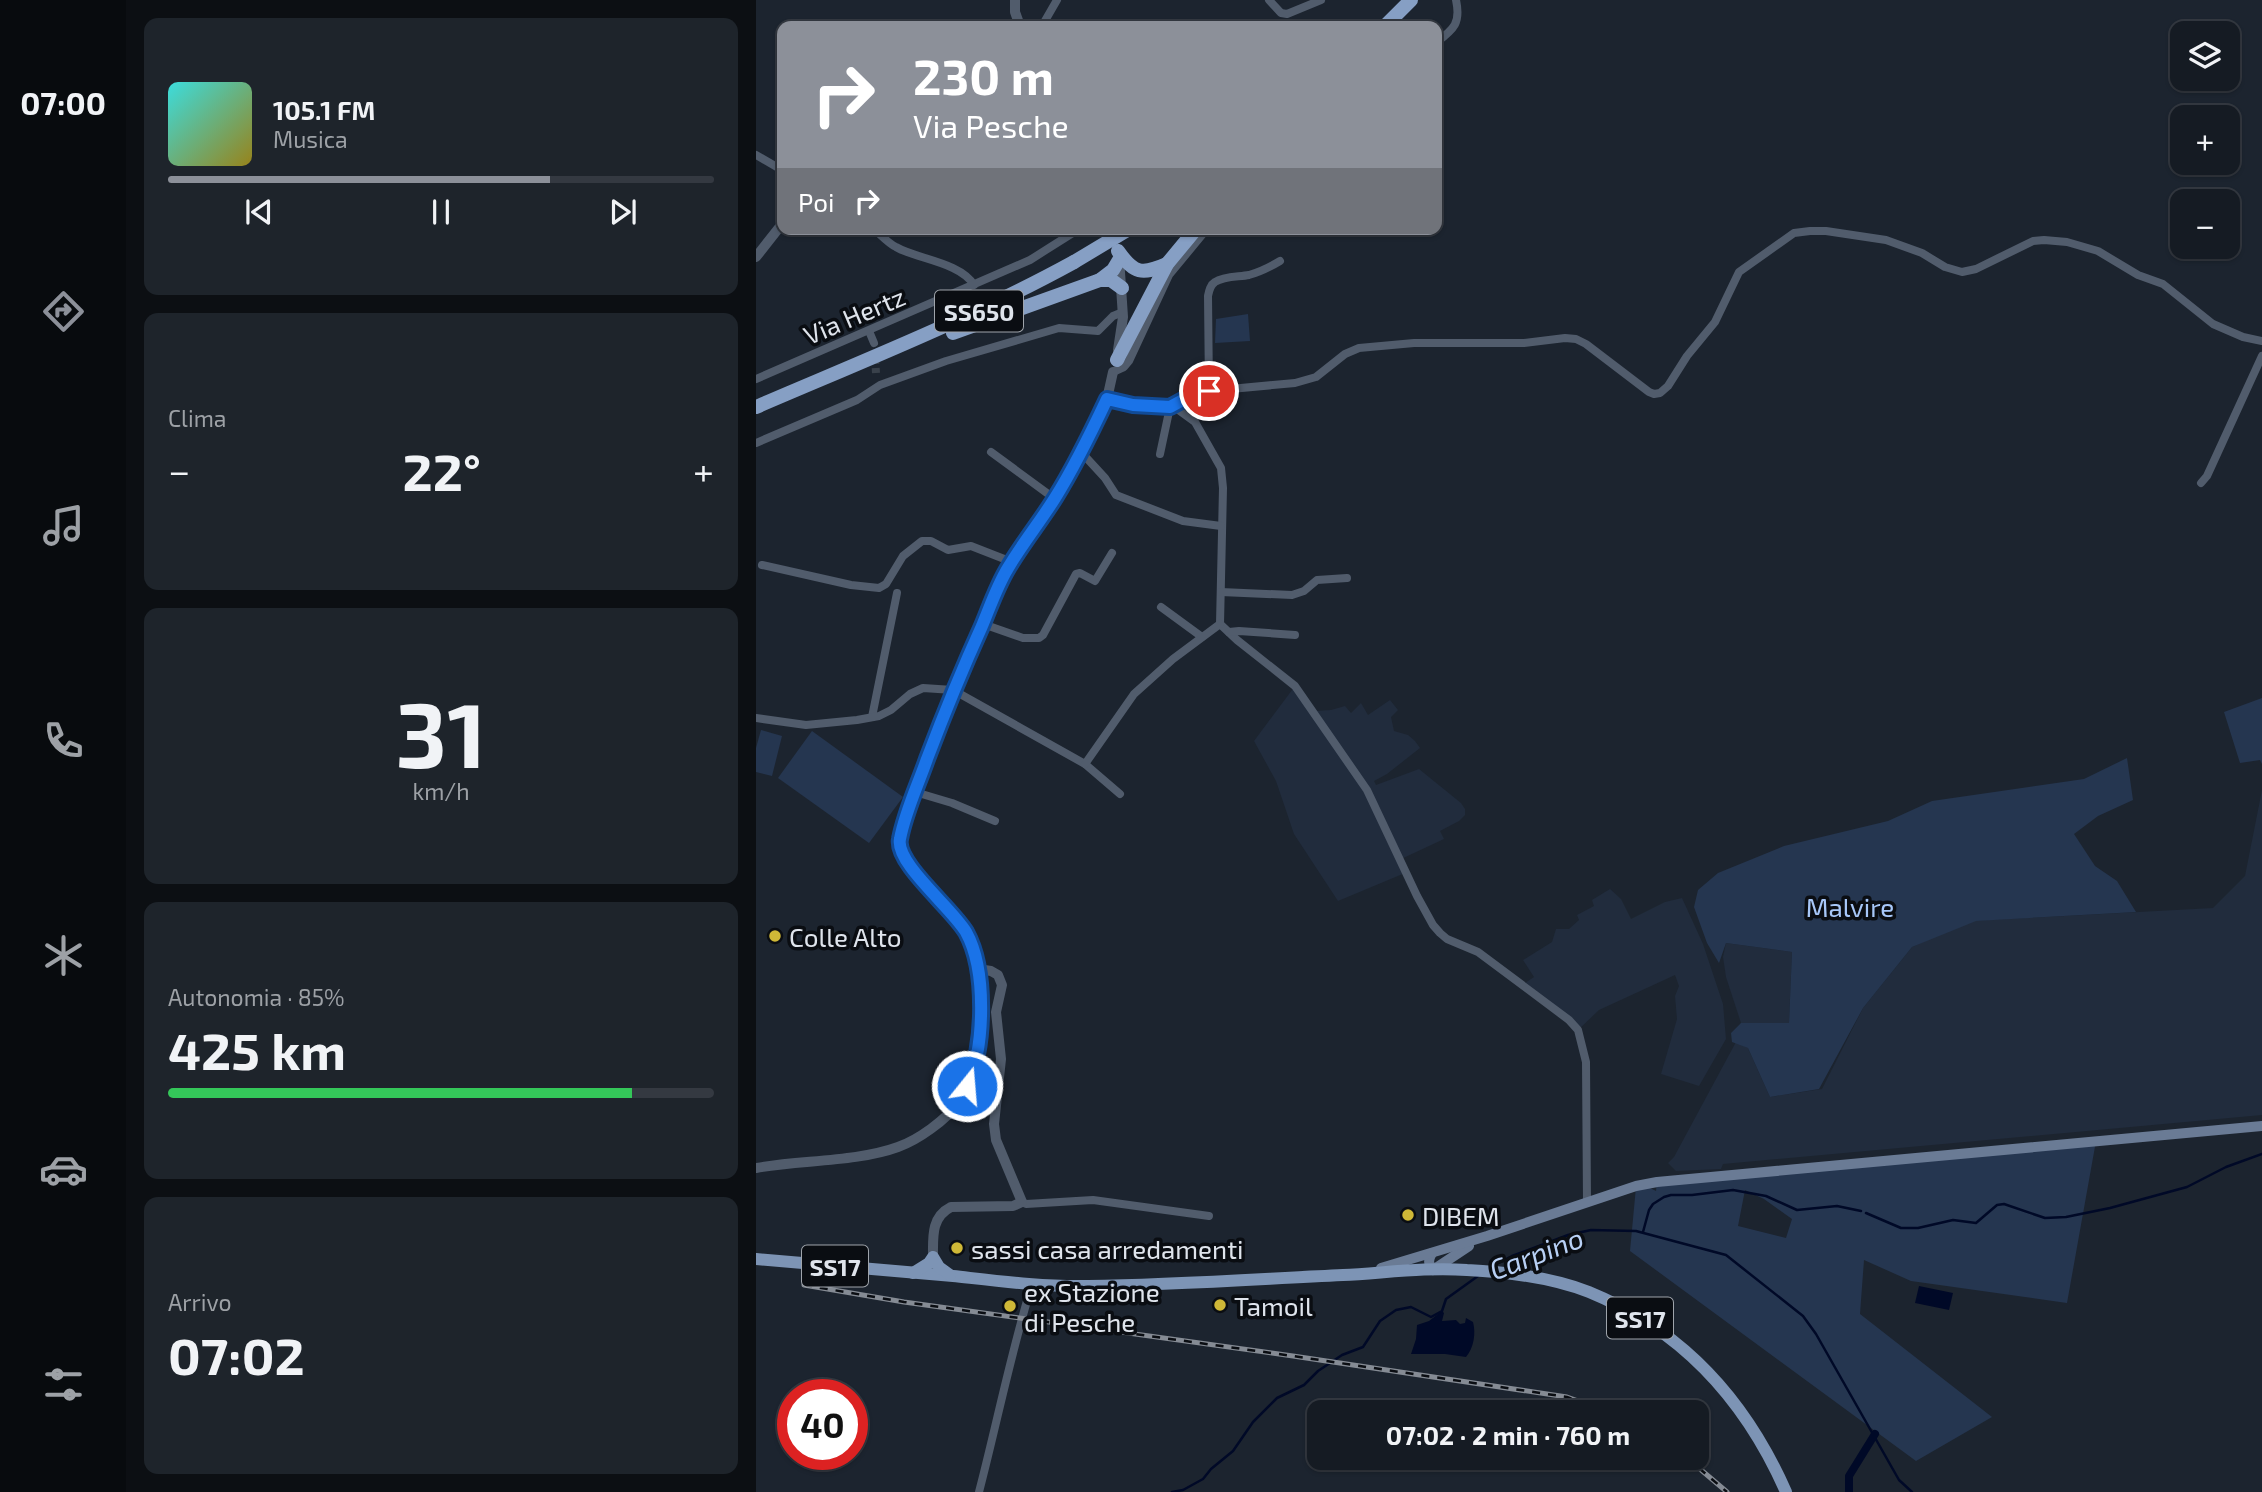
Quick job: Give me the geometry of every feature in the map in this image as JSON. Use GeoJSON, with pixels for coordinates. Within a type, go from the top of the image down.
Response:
{"type":"FeatureCollection","features":[{"type":"Feature","properties":{"kind":"highway"},"geometry":{"type":"LineString","coordinates":[[1391,21],[1411,0]]}},
{"type":"Feature","properties":{"kind":"highway","name":"SS650"},"geometry":{"type":"LineString","coordinates":[[756,407],[878,348],[999,302],[1119,235]]}},
{"type":"Feature","properties":{"kind":"highway"},"geometry":{"type":"LineString","coordinates":[[1115,366],[1167,264],[1191,235]]}},
{"type":"Feature","properties":{"kind":"highway"},"geometry":{"type":"LineString","coordinates":[[878,348],[920,345],[1100,280],[1113,270],[1119,256],[1136,270],[1153,271],[1167,264]]}},
{"type":"Feature","properties":{"kind":"highway"},"geometry":{"type":"LineString","coordinates":[[1100,280],[1111,280],[1122,288]]}},
{"type":"Feature","properties":{"kind":"main road"},"geometry":{"type":"LineString","coordinates":[[1342,1275],[1386,1267],[1636,1186],[1669,1180],[2262,1126]]}},
{"type":"Feature","properties":{"kind":"main road"},"geometry":{"type":"LineString","coordinates":[[1432,1252],[1429,1265],[1433,1270],[1488,1236]]}},
{"type":"Feature","properties":{"kind":"main road"},"geometry":{"type":"LineString","coordinates":[[1460,1251],[1458,1264],[1465,1269]]}},
{"type":"Feature","properties":{"kind":"main road"},"geometry":{"type":"LineString","coordinates":[[913,1273],[929,1263],[933,1257],[939,1267],[953,1276]]}},
{"type":"Feature","properties":{"kind":"main road","name":"SS17"},"geometry":{"type":"LineString","coordinates":[[756,1259],[1032,1284],[1085,1286],[1465,1269],[1528,1276],[1587,1291],[1620,1306],[1650,1324],[1699,1362],[1749,1423],[1763,1444],[1786,1492]]}},
{"type":"Feature","properties":{"kind":"street"},"geometry":{"type":"LineString","coordinates":[[1014,0],[1018,21]]}},
{"type":"Feature","properties":{"kind":"street"},"geometry":{"type":"LineString","coordinates":[[1045,21],[1057,0]]}},
{"type":"Feature","properties":{"kind":"street"},"geometry":{"type":"LineString","coordinates":[[1269,0],[1281,13],[1287,15],[1321,0]]}},
{"type":"Feature","properties":{"kind":"street"},"geometry":{"type":"LineString","coordinates":[[1442,38],[1458,20],[1456,0]]}},
{"type":"Feature","properties":{"kind":"street"},"geometry":{"type":"LineString","coordinates":[[756,155],[777,167]]}},
{"type":"Feature","properties":{"kind":"street"},"geometry":{"type":"LineString","coordinates":[[756,257],[777,230]]}},
{"type":"Feature","properties":{"kind":"street"},"geometry":{"type":"LineString","coordinates":[[1107,399],[1133,405],[1172,406],[1192,395],[1209,391],[1294,383],[1316,377],[1345,354],[1359,348],[1414,342],[1524,343],[1565,338],[1586,344],[1649,391],[1660,393],[1715,322],[1738,272],[1794,233],[1810,230],[1885,240],[1922,253],[1945,267],[1962,272],[1976,269],[2033,241],[2067,242],[2098,251],[2138,275],[2163,284],[2213,324],[2243,337],[2262,341]]}},
{"type":"Feature","properties":{"kind":"street"},"geometry":{"type":"LineString","coordinates":[[881,235],[894,246],[936,260],[970,279],[974,285]]}},
{"type":"Feature","properties":{"kind":"street","name":"Via Hertz"},"geometry":{"type":"LineString","coordinates":[[756,379],[1030,260],[1070,235]]}},
{"type":"Feature","properties":{"kind":"street"},"geometry":{"type":"LineString","coordinates":[[756,1168],[854,1156],[899,1147],[937,1125],[959,1103],[974,1070],[981,1011],[978,969],[966,932],[904,860],[899,851],[899,840],[953,690],[1012,562],[1055,499],[1082,453],[1107,399],[1123,312],[1116,235]]}},
{"type":"Feature","properties":{"kind":"street"},"geometry":{"type":"LineString","coordinates":[[1115,366],[1120,370],[1129,361],[1169,275],[1202,235]]}},
{"type":"Feature","properties":{"kind":"street"},"geometry":{"type":"LineString","coordinates":[[1209,391],[1207,360],[1210,288],[1220,280],[1250,275],[1280,261]]}},
{"type":"Feature","properties":{"kind":"street"},"geometry":{"type":"LineString","coordinates":[[756,443],[857,400],[880,385],[998,344],[1059,328],[1098,331],[1113,316],[1123,312]]}},
{"type":"Feature","properties":{"kind":"street"},"geometry":{"type":"LineString","coordinates":[[869,331],[878,348]]}},
{"type":"Feature","properties":{"kind":"street"},"geometry":{"type":"LineString","coordinates":[[2201,484],[2262,356]]}},
{"type":"Feature","properties":{"kind":"street"},"geometry":{"type":"LineString","coordinates":[[876,373],[880,385]]}},
{"type":"Feature","properties":{"kind":"street"},"geometry":{"type":"LineString","coordinates":[[1160,454],[1172,406]]}},
{"type":"Feature","properties":{"kind":"street"},"geometry":{"type":"LineString","coordinates":[[1172,406],[1195,422],[1221,468],[1223,488],[1220,624]]}},
{"type":"Feature","properties":{"kind":"street"},"geometry":{"type":"LineString","coordinates":[[991,452],[1055,499]]}},
{"type":"Feature","properties":{"kind":"street"},"geometry":{"type":"LineString","coordinates":[[1082,453],[1105,478],[1116,495],[1183,522],[1221,526]]}},
{"type":"Feature","properties":{"kind":"street"},"geometry":{"type":"LineString","coordinates":[[762,565],[851,585],[879,588],[886,584],[903,556],[922,541],[931,541],[948,550],[971,546],[1012,562]]}},
{"type":"Feature","properties":{"kind":"street"},"geometry":{"type":"LineString","coordinates":[[983,624],[1023,638],[1039,639],[1076,574],[1080,573],[1095,580],[1112,552]]}},
{"type":"Feature","properties":{"kind":"street"},"geometry":{"type":"LineString","coordinates":[[1221,592],[1292,595],[1304,591],[1317,580],[1347,578]]}},
{"type":"Feature","properties":{"kind":"street"},"geometry":{"type":"LineString","coordinates":[[872,717],[897,593]]}},
{"type":"Feature","properties":{"kind":"street"},"geometry":{"type":"LineString","coordinates":[[1161,607],[1202,637]]}},
{"type":"Feature","properties":{"kind":"street"},"geometry":{"type":"LineString","coordinates":[[1220,624],[1295,686],[1367,790],[1433,925],[1447,939],[1478,952],[1569,1020],[1578,1030],[1583,1045],[1587,1082],[1587,1202]]}},
{"type":"Feature","properties":{"kind":"street"},"geometry":{"type":"LineString","coordinates":[[1085,764],[1134,694],[1173,659],[1220,624]]}},
{"type":"Feature","properties":{"kind":"street"},"geometry":{"type":"LineString","coordinates":[[1229,632],[1295,635]]}},
{"type":"Feature","properties":{"kind":"street"},"geometry":{"type":"LineString","coordinates":[[756,718],[806,725],[872,717],[891,710],[910,694],[923,688],[953,690],[1085,764],[1120,794]]}},
{"type":"Feature","properties":{"kind":"street"},"geometry":{"type":"LineString","coordinates":[[915,792],[952,803],[995,821]]}},
{"type":"Feature","properties":{"kind":"street"},"geometry":{"type":"LineString","coordinates":[[978,969],[998,975],[1002,985],[996,1012],[1001,1059],[994,1124],[996,1140],[1022,1202]]}},
{"type":"Feature","properties":{"kind":"street"},"geometry":{"type":"LineString","coordinates":[[933,1257],[933,1231],[941,1212],[950,1206],[1013,1206],[1022,1202],[1026,1204],[1093,1200],[1209,1216]]}},
{"type":"Feature","properties":{"kind":"street"},"geometry":{"type":"LineString","coordinates":[[979,1492],[1032,1284]]}},
{"type":"Feature","properties":{"kind":"shaded area"},"geometry":{"type":"Polygon","coordinates":[[[1295,686],[1316,711],[1345,706],[1351,713],[1361,703],[1368,715],[1390,700],[1398,710],[1391,717],[1394,731],[1408,735],[1420,748],[1374,781],[1376,785],[1419,769],[1465,809],[1465,815],[1459,821],[1440,831],[1444,839],[1399,860],[1405,873],[1338,901],[1294,834],[1276,781],[1254,741],[1295,686]]]}},
{"type":"Feature","properties":{"kind":"shaded area"},"geometry":{"type":"Polygon","coordinates":[[[2262,790],[2262,1115],[1723,1164],[1721,1169],[1676,1171],[1668,1163],[1674,1157],[1736,1042],[1748,1048],[1770,1097],[1822,1089],[1863,1008],[1912,947],[1969,921],[2213,908],[2245,876],[2262,790]]]}},
{"type":"Feature","properties":{"kind":"shaded area"},"geometry":{"type":"Polygon","coordinates":[[[1610,889],[1621,899],[1631,919],[1665,902],[1682,898],[1703,944],[1723,1004],[1726,1039],[1699,1086],[1661,1074],[1677,1019],[1675,996],[1679,986],[1675,975],[1599,1010],[1578,1030],[1522,985],[1534,977],[1523,960],[1552,942],[1556,929],[1569,929],[1579,920],[1577,915],[1594,906],[1592,900],[1610,889]]]}},
{"type":"Feature","properties":{"kind":"shaded area"},"geometry":{"type":"Polygon","coordinates":[[[1726,943],[1792,952],[1789,1023],[1741,1023],[1726,977],[1723,957],[1726,943]]]}},
{"type":"Feature","properties":{"kind":"shaded area"},"geometry":{"type":"Polygon","coordinates":[[[1919,1286],[1953,1293],[1949,1310],[1915,1303],[1919,1286]]]}},
{"type":"Feature","properties":{"kind":"shaded area"},"geometry":{"type":"Polygon","coordinates":[[[1442,1311],[1442,1321],[1456,1320],[1460,1324],[1465,1323],[1466,1318],[1473,1322],[1474,1340],[1469,1353],[1466,1357],[1411,1354],[1417,1325],[1429,1321],[1442,1311]]]}},
{"type":"Feature","properties":{"kind":"green space"},"geometry":{"type":"Polygon","coordinates":[[[1248,314],[1250,341],[1215,343],[1216,319],[1248,314]]]}},
{"type":"Feature","properties":{"kind":"green space"},"geometry":{"type":"Polygon","coordinates":[[[2262,698],[2262,764],[2260,760],[2240,763],[2224,712],[2262,698]]]}},
{"type":"Feature","properties":{"kind":"green space"},"geometry":{"type":"Polygon","coordinates":[[[761,730],[782,736],[772,776],[756,772],[756,748],[761,730]]]}},
{"type":"Feature","properties":{"kind":"green space"},"geometry":{"type":"Polygon","coordinates":[[[812,731],[903,797],[869,843],[778,778],[812,731]]]}},
{"type":"Feature","properties":{"kind":"green space","name":"Malvire"},"geometry":{"type":"Polygon","coordinates":[[[2127,758],[2133,800],[2098,816],[2074,834],[2095,866],[2117,881],[2136,912],[1976,921],[1912,947],[1863,1008],[1819,1089],[1770,1097],[1748,1048],[1732,1042],[1731,1033],[1741,1023],[1789,1023],[1792,952],[1726,943],[1719,963],[1707,943],[1694,907],[1698,890],[1718,873],[1784,846],[1888,821],[1932,801],[2084,779],[2127,758]]]}},
{"type":"Feature","properties":{"kind":"green space"},"geometry":{"type":"Polygon","coordinates":[[[2096,1141],[2067,1303],[1911,1281],[1864,1260],[1860,1314],[1992,1417],[1916,1461],[1630,1251],[1636,1187],[1644,1185],[1656,1191],[1657,1182],[2096,1141]],[[1745,1190],[1738,1226],[1786,1238],[1792,1219],[1764,1199],[1745,1190]]]}},
{"type":"Feature","properties":{"kind":"waterway"},"geometry":{"type":"LineString","coordinates":[[1866,1213],[1901,1228],[1918,1228],[1953,1220],[1976,1223],[1997,1205],[2004,1204],[2045,1218],[2066,1217],[2187,1187],[2226,1167],[2262,1154]]}},
{"type":"Feature","properties":{"kind":"waterway"},"geometry":{"type":"LineString","coordinates":[[1643,1232],[1653,1204],[1671,1195],[1733,1190],[1766,1196],[1797,1210],[1837,1206],[1861,1211]]}},
{"type":"Feature","properties":{"kind":"waterway","name":"Carpino"},"geometry":{"type":"LineString","coordinates":[[1489,1268],[1512,1256],[1568,1235],[1591,1230],[1636,1231],[1726,1255],[1803,1316],[1816,1334],[1899,1480],[1912,1492]]}},
{"type":"Feature","properties":{"kind":"waterway","name":"Carpino"},"geometry":{"type":"LineString","coordinates":[[1172,1492],[1183,1490],[1203,1479],[1233,1451],[1253,1422],[1277,1398],[1304,1385],[1318,1371],[1342,1355],[1363,1347],[1380,1321],[1396,1310],[1411,1307],[1431,1317],[1442,1311],[1446,1299],[1478,1276]]}},
{"type":"Feature","properties":{"kind":"waterway"},"geometry":{"type":"LineString","coordinates":[[1849,1492],[1849,1476],[1875,1434]]}},
{"type":"Feature","properties":{"kind":"tunnel"},"geometry":{"type":"LineString","coordinates":[[875,356],[876,373]]}},
{"type":"Feature","properties":{"kind":"railway"},"geometry":{"type":"LineString","coordinates":[[804,1285],[1575,1400]]}},
{"type":"Feature","properties":{"kind":"railway"},"geometry":{"type":"LineString","coordinates":[[1701,1470],[1727,1492]]}},
{"type":"Feature","properties":{"kind":"place","name":"Colle Alto"},"geometry":{"type":"Point","coordinates":[775,936]}},
{"type":"Feature","properties":{"kind":"place","name":"DIBEM"},"geometry":{"type":"Point","coordinates":[1408,1215]}},
{"type":"Feature","properties":{"kind":"place","name":"sassi casa arredamenti"},"geometry":{"type":"Point","coordinates":[957,1248]}},
{"type":"Feature","properties":{"kind":"place","name":"Tamoil"},"geometry":{"type":"Point","coordinates":[1220,1305]}},
{"type":"Feature","properties":{"kind":"place","name":"ex Stazione di Pesche"},"geometry":{"type":"Point","coordinates":[1010,1306]}},
{"type":"Feature","properties":{"kind":"route"},"geometry":{"type":"LineString","coordinates":[[967,1086],[974,1070],[981,1011],[978,969],[966,932],[899,851],[899,840],[913,798],[950,697],[1007,569],[1055,499],[1082,453],[1107,399],[1158,408],[1170,407],[1192,395],[1209,391]]}}]}
